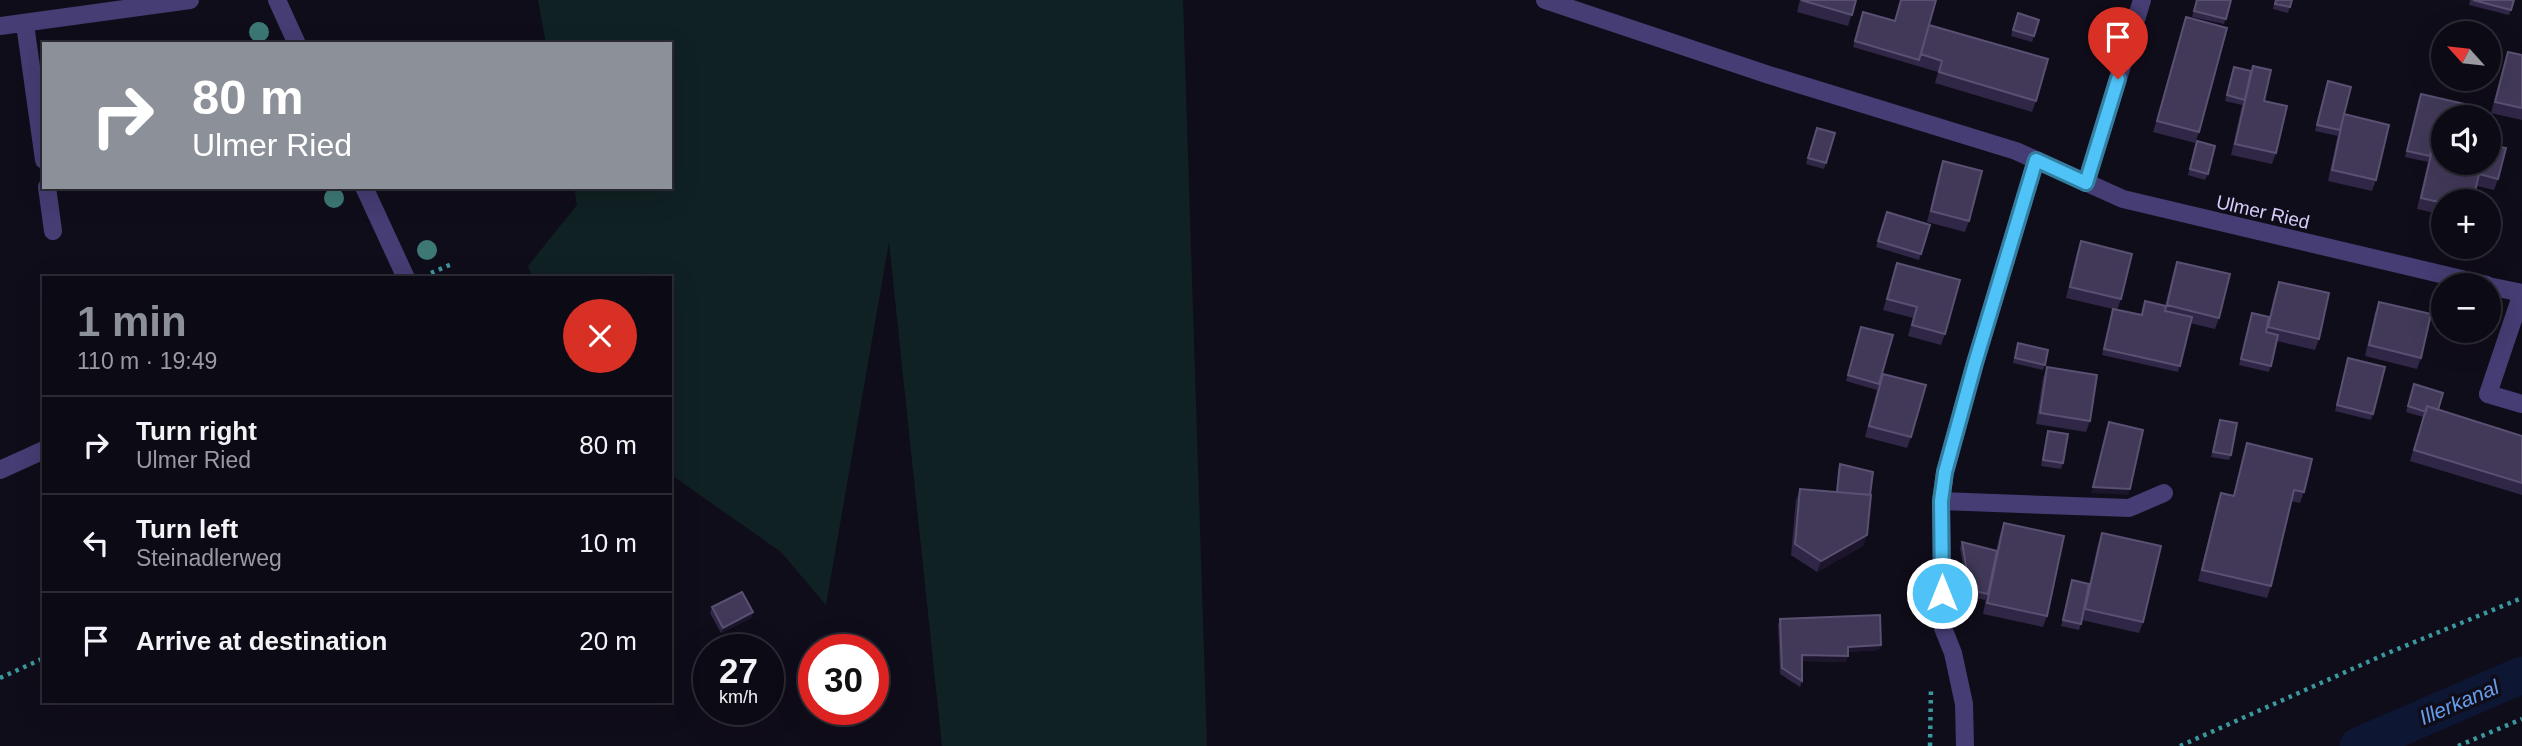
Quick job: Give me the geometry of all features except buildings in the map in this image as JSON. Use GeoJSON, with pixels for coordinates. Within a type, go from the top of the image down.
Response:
{"type":"FeatureCollection","features":[{"type":"Feature","properties":{"kind":"street"},"geometry":{"type":"LineString","coordinates":[[0,26],[190,0]]}},
{"type":"Feature","properties":{"kind":"street"},"geometry":{"type":"LineString","coordinates":[[277,0],[296,42]]}},
{"type":"Feature","properties":{"kind":"street","name":"Ulmer Ried"},"geometry":{"type":"LineString","coordinates":[[1545,0],[1745,67],[2016,151],[2123,199],[2437,273]]}},
{"type":"Feature","properties":{"kind":"street"},"geometry":{"type":"LineString","coordinates":[[2086,183],[2142,0]]}},
{"type":"Feature","properties":{"kind":"street"},"geometry":{"type":"LineString","coordinates":[[25,24],[42,146]]}},
{"type":"Feature","properties":{"kind":"street"},"geometry":{"type":"LineString","coordinates":[[1965,746],[1964,704],[1953,653],[1943,628],[1941,501],[1945,472],[1975,363],[2036,160]]}},
{"type":"Feature","properties":{"kind":"street"},"geometry":{"type":"LineString","coordinates":[[47,189],[53,231]]}},
{"type":"Feature","properties":{"kind":"street"},"geometry":{"type":"LineString","coordinates":[[365,189],[405,276]]}},
{"type":"Feature","properties":{"kind":"street","name":"Ulmer Ried"},"geometry":{"type":"LineString","coordinates":[[2501,288],[2522,293],[2488,394],[2522,404]]}},
{"type":"Feature","properties":{"kind":"street"},"geometry":{"type":"LineString","coordinates":[[0,470],[42,451]]}},
{"type":"Feature","properties":{"kind":"street"},"geometry":{"type":"LineString","coordinates":[[1941,501],[2129,508],[2164,493]]}},
{"type":"Feature","properties":{"kind":"path"},"geometry":{"type":"LineString","coordinates":[[429,273],[454,263]]}},
{"type":"Feature","properties":{"kind":"path"},"geometry":{"type":"LineString","coordinates":[[2180,746],[2388,653],[2522,598]]}},
{"type":"Feature","properties":{"kind":"path"},"geometry":{"type":"LineString","coordinates":[[0,678],[42,659]]}},
{"type":"Feature","properties":{"kind":"path"},"geometry":{"type":"LineString","coordinates":[[2458,746],[2522,719]]}},
{"type":"Feature","properties":{"kind":"shaded area"},"geometry":{"type":"Polygon","coordinates":[[[538,0],[1183,0],[1207,746],[942,746],[889,242],[826,605],[781,552],[672,475],[672,276],[532,276],[528,266],[577,205],[574,189],[672,189],[672,42],[546,42],[538,0]]]}},
{"type":"Feature","properties":{"kind":"waterway","name":"Illerkanal"},"geometry":{"type":"LineString","coordinates":[[2358,746],[2522,675]]}},
{"type":"Feature","properties":{"kind":"route"},"geometry":{"type":"LineString","coordinates":[[1942,593],[1941,501],[1945,472],[2036,160],[2086,183],[2118,79]]}}]}
